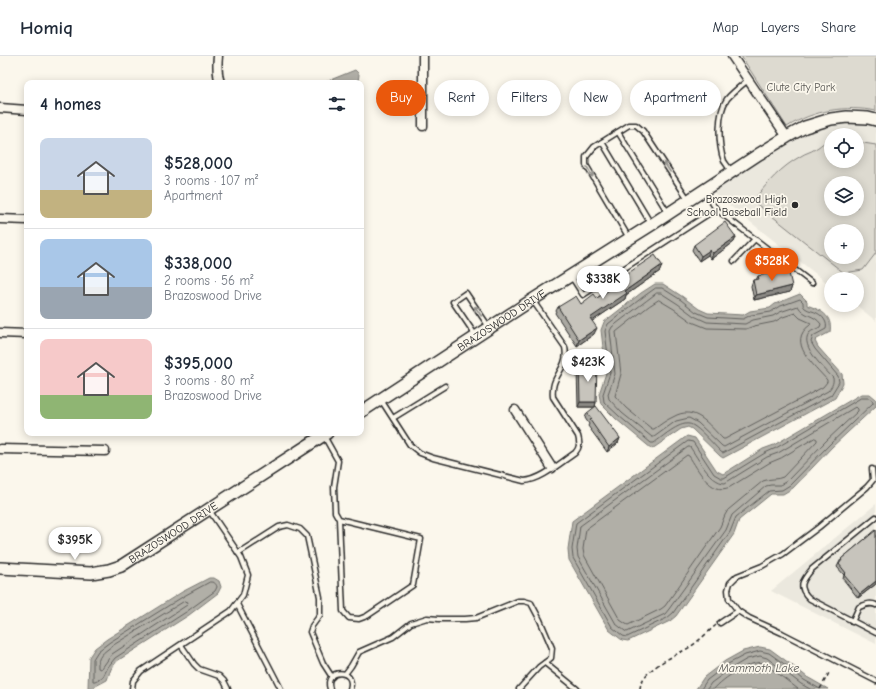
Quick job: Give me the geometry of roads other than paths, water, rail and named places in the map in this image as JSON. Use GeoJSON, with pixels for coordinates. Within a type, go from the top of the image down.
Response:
{"type":"FeatureCollection","features":[{"type":"Feature","properties":{"kind":"street"},"geometry":{"type":"LineString","coordinates":[[218,56],[217,65],[219,80]]}},
{"type":"Feature","properties":{"kind":"street"},"geometry":{"type":"LineString","coordinates":[[423,56],[423,126]]}},
{"type":"Feature","properties":{"kind":"street"},"geometry":{"type":"LineString","coordinates":[[732,56],[787,137]]}},
{"type":"Feature","properties":{"kind":"street"},"geometry":{"type":"LineString","coordinates":[[0,108],[24,110]]}},
{"type":"Feature","properties":{"kind":"street","name":"BRAZOSWOOD DRIVE"},"geometry":{"type":"LineString","coordinates":[[364,410],[532,300],[787,137],[805,128],[831,119],[847,117],[876,120]]}},
{"type":"Feature","properties":{"kind":"street"},"geometry":{"type":"LineString","coordinates":[[0,219],[24,220]]}},
{"type":"Feature","properties":{"kind":"street"},"geometry":{"type":"LineString","coordinates":[[0,333],[24,334]]}},
{"type":"Feature","properties":{"kind":"street"},"geometry":{"type":"LineString","coordinates":[[515,410],[552,468]]}},
{"type":"Feature","properties":{"kind":"street","name":"BRAZOSWOOD DRIVE"},"geometry":{"type":"LineString","coordinates":[[0,568],[91,573],[121,566],[322,436]]}},
{"type":"Feature","properties":{"kind":"street"},"geometry":{"type":"LineString","coordinates":[[0,449],[105,451]]}},
{"type":"Feature","properties":{"kind":"lane"},"geometry":{"type":"LineString","coordinates":[[731,172],[724,160],[721,145],[721,117],[727,99],[748,80]]}},
{"type":"Feature","properties":{"kind":"lane"},"geometry":{"type":"LineString","coordinates":[[629,238],[586,165],[586,157],[594,147],[629,125],[636,125],[643,132],[688,200]]}},
{"type":"Feature","properties":{"kind":"lane"},"geometry":{"type":"LineString","coordinates":[[618,132],[668,213]]}},
{"type":"Feature","properties":{"kind":"lane"},"geometry":{"type":"LineString","coordinates":[[602,142],[651,225]]}},
{"type":"Feature","properties":{"kind":"lane"},"geometry":{"type":"LineString","coordinates":[[704,190],[716,209],[812,283]]}},
{"type":"Feature","properties":{"kind":"lane"},"geometry":{"type":"LineString","coordinates":[[571,276],[583,295],[716,209]]}},
{"type":"Feature","properties":{"kind":"lane"},"geometry":{"type":"LineString","coordinates":[[734,261],[755,239]]}},
{"type":"Feature","properties":{"kind":"lane"},"geometry":{"type":"LineString","coordinates":[[476,337],[453,302],[466,293],[490,328]]}},
{"type":"Feature","properties":{"kind":"lane"},"geometry":{"type":"LineString","coordinates":[[380,400],[410,445],[420,453],[433,458],[524,481],[540,476],[575,453],[580,442],[578,436],[553,397],[552,390],[565,362],[565,347],[532,300]]}},
{"type":"Feature","properties":{"kind":"lane"},"geometry":{"type":"LineString","coordinates":[[393,418],[445,386]]}},
{"type":"Feature","properties":{"kind":"lane"},"geometry":{"type":"LineString","coordinates":[[326,436],[338,461],[334,487],[336,512],[339,519],[343,611],[349,618],[359,619],[367,616],[413,585],[421,540],[339,519]]}},
{"type":"Feature","properties":{"kind":"lane"},"geometry":{"type":"LineString","coordinates":[[872,469],[873,480],[867,487],[819,527],[783,554],[762,566],[737,576],[730,584],[728,590],[729,599],[738,611],[749,618],[782,633],[876,681]]}},
{"type":"Feature","properties":{"kind":"lane"},"geometry":{"type":"LineString","coordinates":[[132,689],[134,681],[141,671],[231,611],[243,595],[248,575],[241,557],[209,510]]}},
{"type":"Feature","properties":{"kind":"lane"},"geometry":{"type":"LineString","coordinates":[[876,517],[812,569],[805,578],[802,586],[804,593],[810,599],[876,634]]}},
{"type":"Feature","properties":{"kind":"lane"},"geometry":{"type":"LineString","coordinates":[[238,553],[279,527],[288,524],[300,529],[307,536],[320,597],[320,615],[312,626],[310,632],[323,663],[332,677]]}},
{"type":"Feature","properties":{"kind":"lane"},"geometry":{"type":"LineString","coordinates":[[345,674],[359,652],[393,637],[411,623],[427,618],[476,618],[518,601],[524,601],[531,603],[552,648],[551,658],[539,667],[519,689]]}},
{"type":"Feature","properties":{"kind":"lane"},"geometry":{"type":"LineString","coordinates":[[852,622],[859,607],[870,603],[876,605]]}},
{"type":"Feature","properties":{"kind":"lane"},"geometry":{"type":"LineString","coordinates":[[237,604],[281,689]]}},
{"type":"Feature","properties":{"kind":"lane"},"geometry":{"type":"LineString","coordinates":[[720,623],[738,611]]}},
{"type":"Feature","properties":{"kind":"lane"},"geometry":{"type":"LineString","coordinates":[[181,645],[199,670],[219,676],[224,681],[228,689]]}},
{"type":"Feature","properties":{"kind":"lane"},"geometry":{"type":"LineString","coordinates":[[545,663],[577,689]]}},
{"type":"Feature","properties":{"kind":"lane"},"geometry":{"type":"LineString","coordinates":[[330,689],[329,683],[332,677],[338,673],[345,674],[350,679],[350,689]]}},
{"type":"Feature","properties":{"kind":"water"},"geometry":{"type":"Polygon","coordinates":[[[355,70],[359,74],[358,80],[330,80],[355,70]]]}},
{"type":"Feature","properties":{"kind":"water"},"geometry":{"type":"Polygon","coordinates":[[[655,284],[663,284],[699,309],[708,313],[743,315],[750,311],[770,308],[775,304],[800,294],[807,301],[807,305],[821,311],[830,321],[830,332],[815,341],[818,347],[842,374],[843,383],[835,398],[723,458],[688,427],[681,429],[652,449],[616,419],[601,404],[599,394],[606,373],[601,330],[604,322],[655,284]]]}},
{"type":"Feature","properties":{"kind":"water"},"geometry":{"type":"Polygon","coordinates":[[[861,394],[870,394],[876,399],[876,406],[832,447],[793,488],[783,494],[771,494],[739,520],[734,534],[676,616],[670,621],[628,641],[622,640],[609,630],[569,560],[568,549],[572,521],[687,436],[695,438],[717,471],[723,474],[763,449],[774,445],[861,394]]]}},
{"type":"Feature","properties":{"kind":"water"},"geometry":{"type":"Polygon","coordinates":[[[209,578],[214,578],[219,581],[221,587],[218,593],[189,615],[117,661],[111,669],[107,680],[92,688],[88,688],[89,657],[95,648],[182,592],[209,578]]]}},
{"type":"Feature","properties":{"kind":"water","name":"Mammoth Lake"},"geometry":{"type":"Polygon","coordinates":[[[760,647],[770,649],[807,677],[828,689],[696,689],[704,677],[725,661],[743,651],[760,647]]]}},
{"type":"Feature","properties":{"kind":"place","name":"Brazoswood High School Baseball Field"},"geometry":{"type":"Point","coordinates":[795,205]}},
{"type":"Feature","properties":{"kind":"park label","name":"Clute City Park"},"geometry":{"type":"Point","coordinates":[801,87]}}]}
